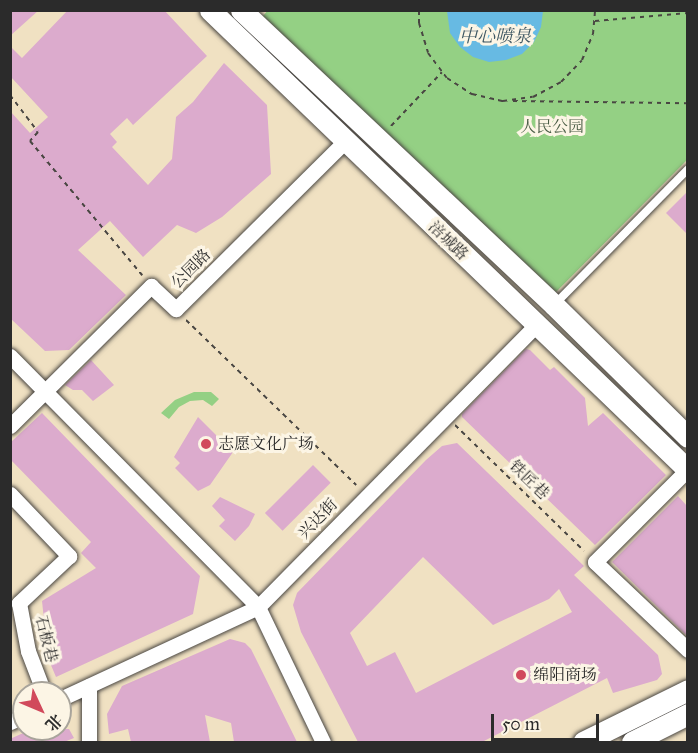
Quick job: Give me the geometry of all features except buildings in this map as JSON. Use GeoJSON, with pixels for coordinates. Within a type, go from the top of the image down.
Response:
{"type":"FeatureCollection","features":[{"type":"Feature","properties":{"kind":"street","name":"涪城路"},"geometry":{"type":"LineString","coordinates":[[210,10],[344,142],[687,470]]}},
{"type":"Feature","properties":{"kind":"street","name":"涪城路"},"geometry":{"type":"LineString","coordinates":[[241,10],[376,141],[554,305],[687,437]]}},
{"type":"Feature","properties":{"kind":"street","name":"公园路"},"geometry":{"type":"LineString","coordinates":[[10,426],[47,393],[151,286],[176,309],[344,142]]}},
{"type":"Feature","properties":{"kind":"street","name":"兴达街"},"geometry":{"type":"LineString","coordinates":[[72,694],[258,607],[537,325]]}},
{"type":"Feature","properties":{"kind":"street"},"geometry":{"type":"LineString","coordinates":[[10,356],[258,607],[323,742]]}},
{"type":"Feature","properties":{"kind":"street"},"geometry":{"type":"LineString","coordinates":[[687,470],[595,562],[687,650]]}},
{"type":"Feature","properties":{"kind":"street","name":"石板巷"},"geometry":{"type":"LineString","coordinates":[[10,494],[69,556],[19,603],[28,651],[39,681]]}},
{"type":"Feature","properties":{"kind":"street"},"geometry":{"type":"LineString","coordinates":[[89,686],[90,742]]}},
{"type":"Feature","properties":{"kind":"street"},"geometry":{"type":"LineString","coordinates":[[583,742],[687,690]]}},
{"type":"Feature","properties":{"kind":"street"},"geometry":{"type":"LineString","coordinates":[[632,742],[687,714]]}},
{"type":"Feature","properties":{"kind":"lane"},"geometry":{"type":"LineString","coordinates":[[554,305],[687,170]]}},
{"type":"Feature","properties":{"kind":"path"},"geometry":{"type":"LineString","coordinates":[[419,10],[419,24],[428,53],[442,72],[472,94],[502,101],[687,103]]}},
{"type":"Feature","properties":{"kind":"path"},"geometry":{"type":"LineString","coordinates":[[502,101],[533,97],[561,82],[582,60],[593,34],[595,10]]}},
{"type":"Feature","properties":{"kind":"path"},"geometry":{"type":"LineString","coordinates":[[594,21],[687,13]]}},
{"type":"Feature","properties":{"kind":"path"},"geometry":{"type":"LineString","coordinates":[[376,141],[442,72]]}},
{"type":"Feature","properties":{"kind":"path","name":"铁匠巷"},"geometry":{"type":"LineString","coordinates":[[446,416],[595,562]]}},
{"type":"Feature","properties":{"kind":"green space","name":"人民公园"},"geometry":{"type":"Polygon","coordinates":[[[268,10],[687,11],[687,160],[556,292],[263,16],[268,10]]]}},
{"type":"Feature","properties":{"kind":"green space"},"geometry":{"type":"Polygon","coordinates":[[[194,392],[211,392],[219,399],[212,406],[203,400],[190,401],[179,407],[169,419],[161,413],[175,400],[194,392]]]}},
{"type":"Feature","properties":{"kind":"water","name":"中心喷泉"},"geometry":{"type":"Polygon","coordinates":[[[447,10],[543,11],[541,27],[534,42],[522,54],[506,60],[489,62],[473,57],[460,47],[450,33],[447,10]]]}},
{"type":"Feature","properties":{"kind":"place","name":"志愿文化广场"},"geometry":{"type":"Point","coordinates":[206,444]}},
{"type":"Feature","properties":{"kind":"place","name":"绵阳商场"},"geometry":{"type":"Point","coordinates":[521,675]}}]}
